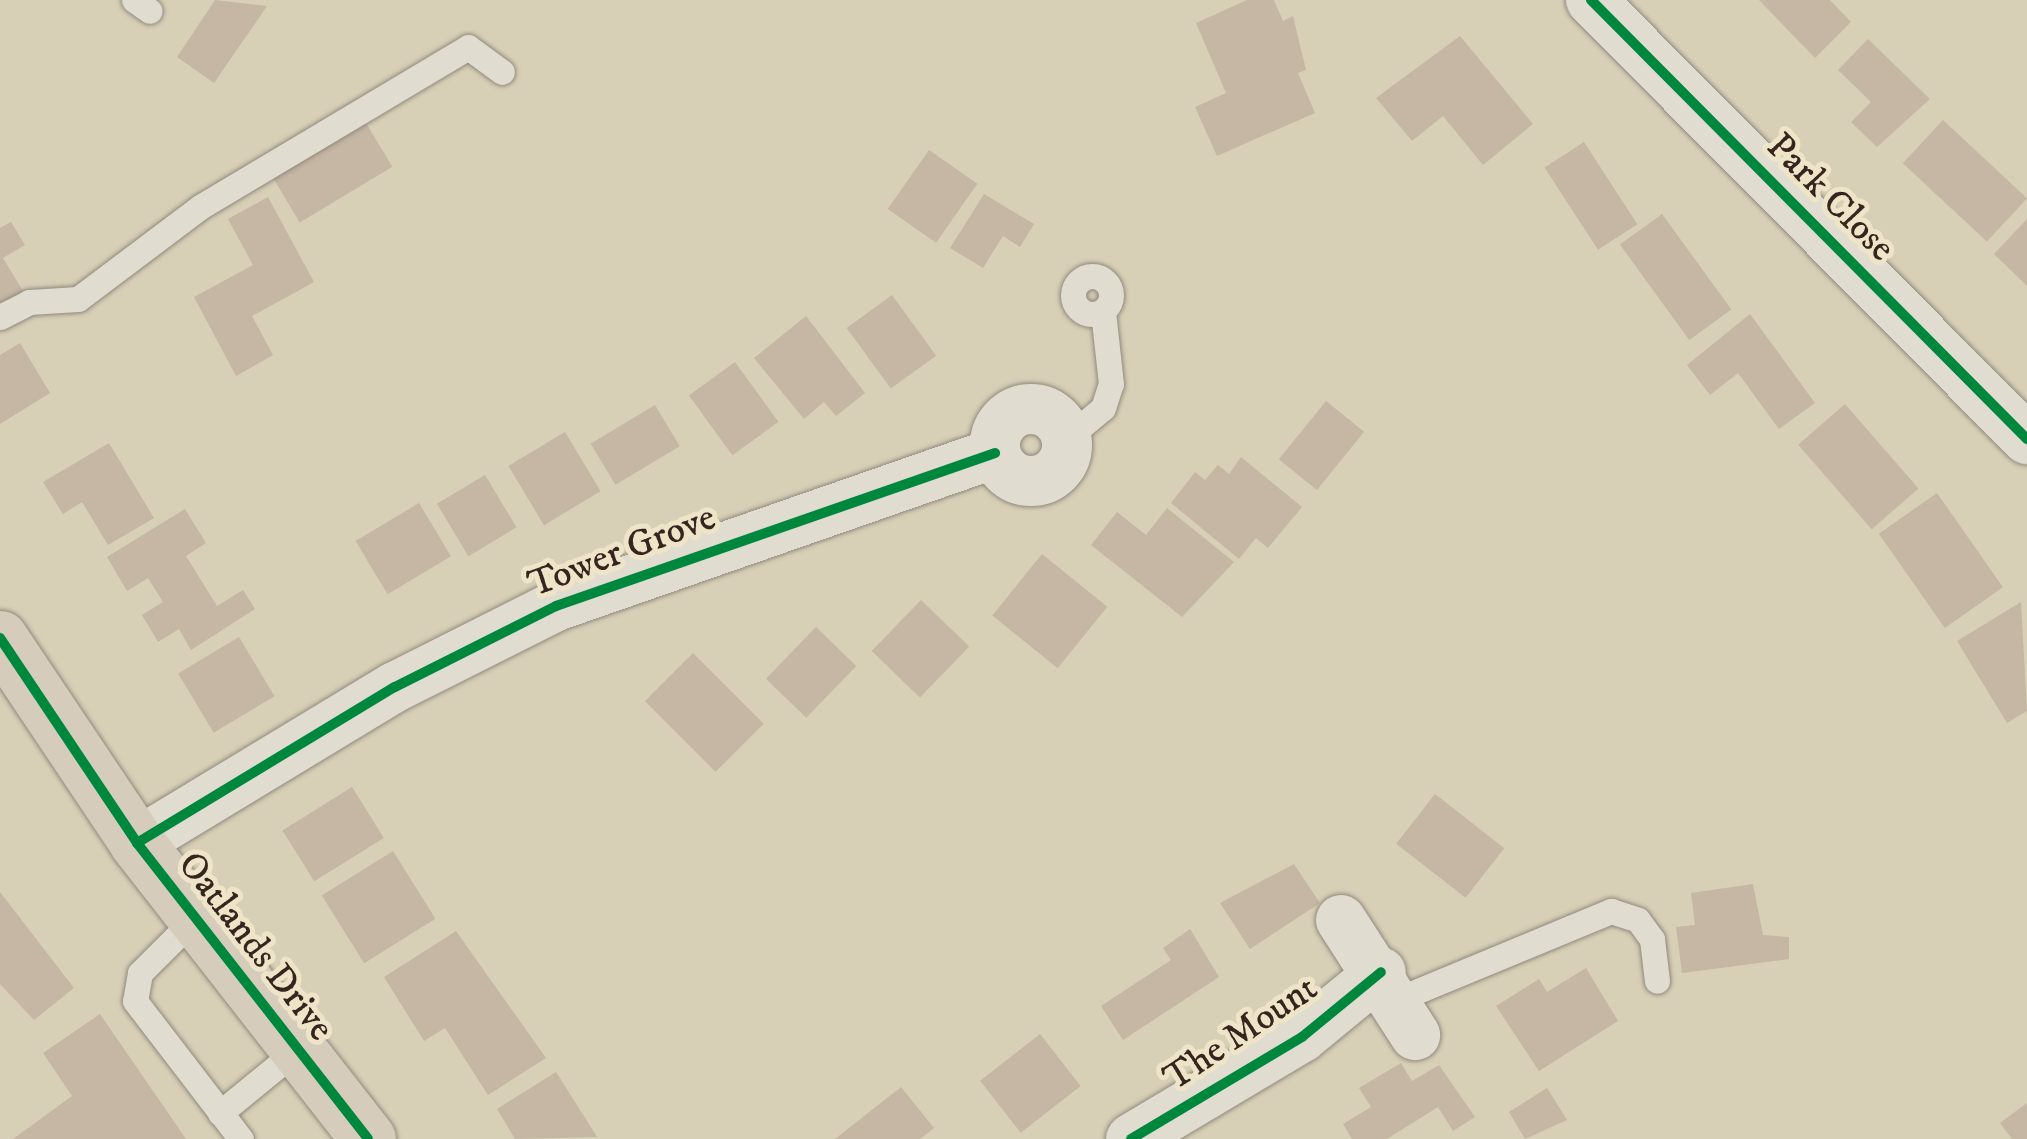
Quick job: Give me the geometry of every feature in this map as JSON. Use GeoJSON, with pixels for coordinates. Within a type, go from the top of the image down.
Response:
{"type":"FeatureCollection","features":[{"type":"Feature","properties":{"kind":"main road","name":"Oatlands Drive"},"geometry":{"type":"LineString","coordinates":[[0,638],[136,844],[368,1139]]}},
{"type":"Feature","properties":{"kind":"street","name":"Park Close"},"geometry":{"type":"LineString","coordinates":[[1591,0],[2027,439]]}},
{"type":"Feature","properties":{"kind":"street","name":"Tower Grove"},"geometry":{"type":"LineString","coordinates":[[136,844],[394,686],[556,606],[995,454],[1008,416],[1028,408],[1048,413],[1066,439]]}},
{"type":"Feature","properties":{"kind":"street"},"geometry":{"type":"LineString","coordinates":[[1341,920],[1397,1002]]}},
{"type":"Feature","properties":{"kind":"street","name":"The Mount"},"geometry":{"type":"LineString","coordinates":[[1130,1139],[1302,1037],[1397,1002]]}},
{"type":"Feature","properties":{"kind":"lane"},"geometry":{"type":"LineString","coordinates":[[0,317],[28,302],[78,299],[200,208],[468,47],[502,72]]}},
{"type":"Feature","properties":{"kind":"lane"},"geometry":{"type":"LineString","coordinates":[[1066,439],[1102,408],[1111,384],[1102,312]]}},
{"type":"Feature","properties":{"kind":"lane"},"geometry":{"type":"LineString","coordinates":[[1397,1002],[1611,911],[1638,920],[1652,939],[1657,981]]}},
{"type":"Feature","properties":{"kind":"lane"},"geometry":{"type":"LineString","coordinates":[[194,920],[159,948],[133,993],[241,1139]]}},
{"type":"Feature","properties":{"kind":"lane"},"geometry":{"type":"LineString","coordinates":[[220,1113],[297,1050]]}},
{"type":"Feature","properties":{"kind":"building"},"geometry":{"type":"Polygon","coordinates":[[[215,0],[267,6],[214,83],[177,57],[215,0]]]}},
{"type":"Feature","properties":{"kind":"building"},"geometry":{"type":"Polygon","coordinates":[[[1247,0],[1274,0],[1283,21],[1293,16],[1306,70],[1298,73],[1315,113],[1217,156],[1195,107],[1226,93],[1196,23],[1247,0]]]}},
{"type":"Feature","properties":{"kind":"building"},"geometry":{"type":"Polygon","coordinates":[[[1759,0],[1830,0],[1851,22],[1815,58],[1759,0]]]}},
{"type":"Feature","properties":{"kind":"building"},"geometry":{"type":"Polygon","coordinates":[[[1460,36],[1533,124],[1483,165],[1443,116],[1412,141],[1376,98],[1460,36]]]}},
{"type":"Feature","properties":{"kind":"building"},"geometry":{"type":"Polygon","coordinates":[[[1868,39],[1930,99],[1877,147],[1851,122],[1871,102],[1838,70],[1868,39]]]}},
{"type":"Feature","properties":{"kind":"building"},"geometry":{"type":"Polygon","coordinates":[[[363,118],[392,167],[300,222],[270,174],[363,118]]]}},
{"type":"Feature","properties":{"kind":"building"},"geometry":{"type":"Polygon","coordinates":[[[1943,120],[2027,198],[1987,242],[1903,163],[1943,120]]]}},
{"type":"Feature","properties":{"kind":"building"},"geometry":{"type":"Polygon","coordinates":[[[1584,142],[1637,224],[1598,250],[1545,168],[1584,142]]]}},
{"type":"Feature","properties":{"kind":"building"},"geometry":{"type":"Polygon","coordinates":[[[929,150],[977,184],[936,243],[888,209],[929,150]]]}},
{"type":"Feature","properties":{"kind":"building"},"geometry":{"type":"Polygon","coordinates":[[[984,194],[1034,224],[1020,247],[1003,236],[983,268],[950,248],[984,194]]]}},
{"type":"Feature","properties":{"kind":"building"},"geometry":{"type":"Polygon","coordinates":[[[268,197],[314,282],[252,316],[273,355],[236,376],[194,297],[253,265],[228,219],[268,197]]]}},
{"type":"Feature","properties":{"kind":"building"},"geometry":{"type":"Polygon","coordinates":[[[1662,214],[1731,309],[1689,340],[1620,245],[1662,214]]]}},
{"type":"Feature","properties":{"kind":"building"},"geometry":{"type":"Polygon","coordinates":[[[2027,219],[2027,286],[1994,254],[2027,219]]]}},
{"type":"Feature","properties":{"kind":"building"},"geometry":{"type":"Polygon","coordinates":[[[11,222],[25,245],[3,258],[23,291],[0,305],[0,228],[11,222]]]}},
{"type":"Feature","properties":{"kind":"building"},"geometry":{"type":"Polygon","coordinates":[[[892,295],[936,356],[891,389],[847,328],[892,295]]]}},
{"type":"Feature","properties":{"kind":"building"},"geometry":{"type":"Polygon","coordinates":[[[1750,314],[1815,403],[1779,429],[1738,373],[1710,395],[1687,365],[1750,314]]]}},
{"type":"Feature","properties":{"kind":"building"},"geometry":{"type":"Polygon","coordinates":[[[806,316],[865,393],[836,416],[824,402],[804,419],[754,358],[806,316]]]}},
{"type":"Feature","properties":{"kind":"building"},"geometry":{"type":"Polygon","coordinates":[[[20,343],[50,393],[0,424],[0,355],[20,343]]]}},
{"type":"Feature","properties":{"kind":"building"},"geometry":{"type":"Polygon","coordinates":[[[735,362],[778,422],[732,455],[689,396],[735,362]]]}},
{"type":"Feature","properties":{"kind":"building"},"geometry":{"type":"Polygon","coordinates":[[[1326,401],[1364,432],[1317,490],[1279,459],[1326,401]]]}},
{"type":"Feature","properties":{"kind":"building"},"geometry":{"type":"Polygon","coordinates":[[[1845,404],[1918,489],[1872,529],[1798,445],[1845,404]]]}},
{"type":"Feature","properties":{"kind":"building"},"geometry":{"type":"Polygon","coordinates":[[[655,405],[680,446],[615,485],[591,444],[655,405]]]}},
{"type":"Feature","properties":{"kind":"building"},"geometry":{"type":"Polygon","coordinates":[[[565,432],[601,491],[544,525],[508,466],[565,432]]]}},
{"type":"Feature","properties":{"kind":"building"},"geometry":{"type":"Polygon","coordinates":[[[109,443],[154,518],[108,545],[82,502],[63,514],[43,482],[109,443]]]}},
{"type":"Feature","properties":{"kind":"building"},"geometry":{"type":"Polygon","coordinates":[[[1241,457],[1302,507],[1268,548],[1256,538],[1239,559],[1171,503],[1195,472],[1205,480],[1218,465],[1229,474],[1241,457]]]}},
{"type":"Feature","properties":{"kind":"building"},"geometry":{"type":"Polygon","coordinates":[[[485,475],[516,527],[468,556],[437,504],[485,475]]]}},
{"type":"Feature","properties":{"kind":"building"},"geometry":{"type":"Polygon","coordinates":[[[1937,493],[2003,587],[1945,628],[1879,534],[1937,493]]]}},
{"type":"Feature","properties":{"kind":"building"},"geometry":{"type":"Polygon","coordinates":[[[419,503],[451,556],[388,594],[356,541],[419,503]]]}},
{"type":"Feature","properties":{"kind":"building"},"geometry":{"type":"Polygon","coordinates":[[[1167,508],[1234,562],[1182,617],[1091,545],[1117,512],[1146,535],[1167,508]]]}},
{"type":"Feature","properties":{"kind":"building"},"geometry":{"type":"Polygon","coordinates":[[[185,509],[206,543],[186,556],[217,606],[243,590],[255,609],[191,650],[179,629],[158,642],[142,615],[163,602],[148,578],[127,591],[107,557],[185,509]]]}},
{"type":"Feature","properties":{"kind":"building"},"geometry":{"type":"Polygon","coordinates":[[[1042,554],[1107,607],[1058,668],[992,615],[1042,554]]]}},
{"type":"Feature","properties":{"kind":"building"},"geometry":{"type":"Polygon","coordinates":[[[921,600],[969,647],[920,698],[872,651],[921,600]]]}},
{"type":"Feature","properties":{"kind":"building"},"geometry":{"type":"Polygon","coordinates":[[[2021,602],[2027,711],[2007,723],[1957,641],[2021,602]]]}},
{"type":"Feature","properties":{"kind":"building"},"geometry":{"type":"Polygon","coordinates":[[[816,627],[856,666],[806,718],[766,679],[816,627]]]}},
{"type":"Feature","properties":{"kind":"building"},"geometry":{"type":"Polygon","coordinates":[[[239,637],[275,696],[214,733],[178,674],[239,637]]]}},
{"type":"Feature","properties":{"kind":"building"},"geometry":{"type":"Polygon","coordinates":[[[693,653],[764,724],[716,772],[645,701],[693,653]]]}},
{"type":"Feature","properties":{"kind":"building"},"geometry":{"type":"Polygon","coordinates":[[[352,787],[384,838],[314,881],[282,830],[352,787]]]}},
{"type":"Feature","properties":{"kind":"building"},"geometry":{"type":"Polygon","coordinates":[[[1435,794],[1504,848],[1466,898],[1396,844],[1435,794]]]}},
{"type":"Feature","properties":{"kind":"building"},"geometry":{"type":"Polygon","coordinates":[[[393,851],[435,919],[364,963],[322,896],[393,851]]]}},
{"type":"Feature","properties":{"kind":"building"},"geometry":{"type":"Polygon","coordinates":[[[1294,864],[1320,903],[1250,949],[1220,903],[1294,864]]]}},
{"type":"Feature","properties":{"kind":"building"},"geometry":{"type":"Polygon","coordinates":[[[1753,884],[1763,935],[1789,937],[1789,959],[1682,973],[1676,927],[1695,925],[1691,893],[1753,884]]]}},
{"type":"Feature","properties":{"kind":"building"},"geometry":{"type":"Polygon","coordinates":[[[0,892],[74,988],[34,1020],[0,984],[0,892]]]}},
{"type":"Feature","properties":{"kind":"building"},"geometry":{"type":"Polygon","coordinates":[[[1190,929],[1219,977],[1123,1040],[1101,1006],[1171,960],[1163,948],[1190,929]]]}},
{"type":"Feature","properties":{"kind":"building"},"geometry":{"type":"Polygon","coordinates":[[[456,931],[546,1058],[488,1095],[445,1028],[424,1041],[384,977],[456,931]]]}},
{"type":"Feature","properties":{"kind":"building"},"geometry":{"type":"Polygon","coordinates":[[[1586,968],[1618,1021],[1539,1071],[1496,1006],[1539,979],[1547,992],[1586,968]]]}},
{"type":"Feature","properties":{"kind":"building"},"geometry":{"type":"Polygon","coordinates":[[[100,1014],[186,1139],[13,1139],[72,1096],[43,1053],[100,1014]]]}},
{"type":"Feature","properties":{"kind":"building"},"geometry":{"type":"Polygon","coordinates":[[[1040,1034],[1081,1086],[1021,1133],[980,1081],[1040,1034]]]}},
{"type":"Feature","properties":{"kind":"building"},"geometry":{"type":"Polygon","coordinates":[[[1401,1063],[1412,1081],[1439,1065],[1475,1117],[1453,1131],[1438,1107],[1387,1139],[1352,1139],[1343,1124],[1371,1107],[1359,1088],[1401,1063]]]}},
{"type":"Feature","properties":{"kind":"building"},"geometry":{"type":"Polygon","coordinates":[[[556,1072],[597,1137],[515,1139],[497,1109],[556,1072]]]}},
{"type":"Feature","properties":{"kind":"building"},"geometry":{"type":"Polygon","coordinates":[[[901,1087],[934,1128],[920,1139],[835,1139],[901,1087]]]}},
{"type":"Feature","properties":{"kind":"building"},"geometry":{"type":"Polygon","coordinates":[[[1547,1088],[1567,1120],[1525,1139],[1509,1112],[1547,1088]]]}},
{"type":"Feature","properties":{"kind":"building"},"geometry":{"type":"Polygon","coordinates":[[[2027,1103],[2027,1139],[2012,1139],[2000,1123],[2027,1103]]]}},
{"type":"Feature","properties":{"kind":"cycle path"},"geometry":{"type":"LineString","coordinates":[[1591,0],[2027,439]]}},
{"type":"Feature","properties":{"kind":"cycle path"},"geometry":{"type":"LineString","coordinates":[[137,843],[395,687],[556,606],[995,453]]}},
{"type":"Feature","properties":{"kind":"cycle path"},"geometry":{"type":"LineString","coordinates":[[0,638],[137,843],[368,1139]]}},
{"type":"Feature","properties":{"kind":"cycle path"},"geometry":{"type":"LineString","coordinates":[[1131,1139],[1302,1037],[1381,972]]}}]}
